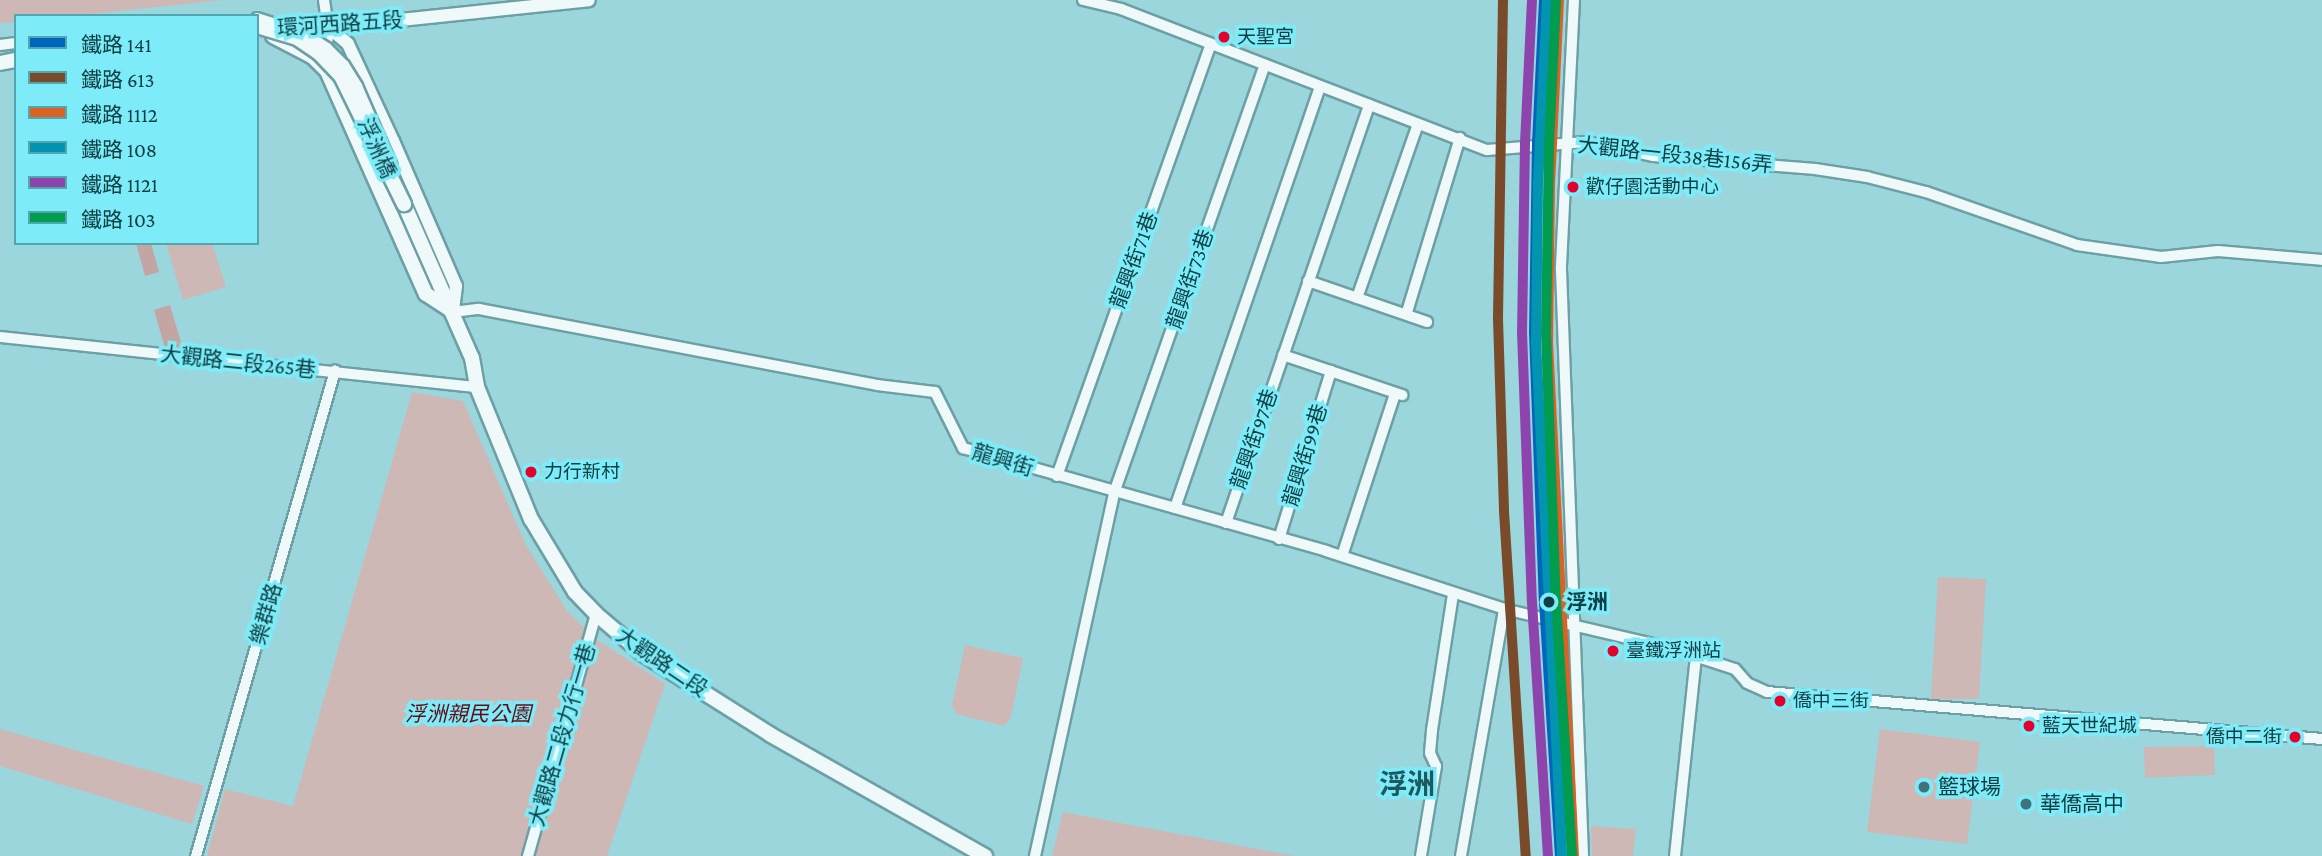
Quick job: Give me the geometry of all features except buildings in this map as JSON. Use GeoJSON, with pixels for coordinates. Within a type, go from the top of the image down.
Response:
{"type":"FeatureCollection","features":[{"type":"Feature","properties":{"kind":"main road","name":"浮洲橋"},"geometry":{"type":"LineString","coordinates":[[259,26],[297,38],[320,53],[341,76],[453,312]]}},
{"type":"Feature","properties":{"kind":"main road"},"geometry":{"type":"LineString","coordinates":[[259,27],[313,57],[327,71]]}},
{"type":"Feature","properties":{"kind":"main road"},"geometry":{"type":"LineString","coordinates":[[328,27],[324,47],[327,71],[426,294],[453,312]]}},
{"type":"Feature","properties":{"kind":"main road","name":"大觀路二段"},"geometry":{"type":"LineString","coordinates":[[453,312],[472,358],[477,387],[531,519],[575,592],[596,614],[643,654],[771,735],[985,856]]}},
{"type":"Feature","properties":{"kind":"street"},"geometry":{"type":"LineString","coordinates":[[324,0],[328,27],[348,44],[456,286],[453,312]]}},
{"type":"Feature","properties":{"kind":"street","name":"環河西路五段"},"geometry":{"type":"LineString","coordinates":[[259,26],[328,27],[589,0]]}},
{"type":"Feature","properties":{"kind":"street","name":"大觀路一段38巷156弄"},"geometry":{"type":"LineString","coordinates":[[1083,0],[1121,9],[1487,150],[1586,142],[1653,156],[1867,177],[1926,192],[2077,245],[2161,257],[2218,251],[2322,260]]}},
{"type":"Feature","properties":{"kind":"street"},"geometry":{"type":"LineString","coordinates":[[1574,0],[1561,270],[1572,626],[1583,856]]}},
{"type":"Feature","properties":{"kind":"street","name":"龍興街71巷"},"geometry":{"type":"LineString","coordinates":[[1058,476],[1211,44]]}},
{"type":"Feature","properties":{"kind":"street","name":"龍興街73巷"},"geometry":{"type":"LineString","coordinates":[[1034,856],[1115,493],[1265,65]]}},
{"type":"Feature","properties":{"kind":"street"},"geometry":{"type":"LineString","coordinates":[[1175,508],[1320,87]]}},
{"type":"Feature","properties":{"kind":"street","name":"龍興街97巷"},"geometry":{"type":"LineString","coordinates":[[1226,523],[1370,105]]}},
{"type":"Feature","properties":{"kind":"street"},"geometry":{"type":"LineString","coordinates":[[1357,298],[1418,124]]}},
{"type":"Feature","properties":{"kind":"street"},"geometry":{"type":"LineString","coordinates":[[1407,312],[1460,138]]}},
{"type":"Feature","properties":{"kind":"street"},"geometry":{"type":"LineString","coordinates":[[1308,281],[1407,312],[1427,322]]}},
{"type":"Feature","properties":{"kind":"street","name":"龍興街"},"geometry":{"type":"LineString","coordinates":[[453,312],[479,309],[877,385],[935,392],[963,449],[1342,556],[1504,610],[1572,626]]}},
{"type":"Feature","properties":{"kind":"street","name":"大觀路二段265巷"},"geometry":{"type":"LineString","coordinates":[[0,337],[477,387]]}},
{"type":"Feature","properties":{"kind":"street"},"geometry":{"type":"LineString","coordinates":[[1283,355],[1398,395],[1342,556]]}},
{"type":"Feature","properties":{"kind":"street","name":"樂群路"},"geometry":{"type":"LineString","coordinates":[[196,856],[335,371]]}},
{"type":"Feature","properties":{"kind":"street","name":"龍興街99巷"},"geometry":{"type":"LineString","coordinates":[[1279,538],[1331,371]]}},
{"type":"Feature","properties":{"kind":"street"},"geometry":{"type":"LineString","coordinates":[[1422,856],[1436,766],[1430,753],[1432,730],[1453,594]]}},
{"type":"Feature","properties":{"kind":"street"},"geometry":{"type":"LineString","coordinates":[[1461,856],[1504,610]]}},
{"type":"Feature","properties":{"kind":"street","name":"大觀路二段力行一巷"},"geometry":{"type":"LineString","coordinates":[[528,856],[596,614]]}},
{"type":"Feature","properties":{"kind":"street"},"geometry":{"type":"LineString","coordinates":[[1572,626],[1696,656],[1735,669],[1747,683],[1767,692],[2322,738]]}},
{"type":"Feature","properties":{"kind":"street"},"geometry":{"type":"LineString","coordinates":[[1675,856],[1696,656]]}},
{"type":"Feature","properties":{"kind":"green space"},"geometry":{"type":"Polygon","coordinates":[[[0,0],[223,0],[92,14],[14,14],[14,22],[0,23],[0,0]]]}},
{"type":"Feature","properties":{"kind":"green space"},"geometry":{"type":"Polygon","coordinates":[[[167,245],[213,245],[226,287],[183,300],[167,245]]]}},
{"type":"Feature","properties":{"kind":"green space","name":"浮洲親民公園"},"geometry":{"type":"Polygon","coordinates":[[[412,392],[463,401],[526,545],[567,611],[597,640],[665,684],[607,856],[207,856],[225,789],[293,806],[412,392]]]}},
{"type":"Feature","properties":{"kind":"green space"},"geometry":{"type":"Polygon","coordinates":[[[1938,577],[1986,579],[1979,699],[1931,699],[1938,577]]]}},
{"type":"Feature","properties":{"kind":"green space"},"geometry":{"type":"Polygon","coordinates":[[[965,645],[1023,658],[1011,717],[1004,726],[956,714],[952,705],[965,645]]]}},
{"type":"Feature","properties":{"kind":"green space"},"geometry":{"type":"Polygon","coordinates":[[[0,729],[204,786],[192,824],[0,766],[0,729]]]}},
{"type":"Feature","properties":{"kind":"green space","name":"籃球場"},"geometry":{"type":"Polygon","coordinates":[[[1880,729],[1980,742],[1967,844],[1867,832],[1880,729]]]}},
{"type":"Feature","properties":{"kind":"green space"},"geometry":{"type":"Polygon","coordinates":[[[2214,746],[2215,775],[2145,778],[2144,747],[2214,746]]]}},
{"type":"Feature","properties":{"kind":"green space"},"geometry":{"type":"Polygon","coordinates":[[[1063,812],[1295,856],[1052,856],[1063,812]]]}},
{"type":"Feature","properties":{"kind":"green space"},"geometry":{"type":"Polygon","coordinates":[[[1591,826],[1636,829],[1633,856],[1592,856],[1591,826]]]}},
{"type":"Feature","properties":{"kind":"shaded area"},"geometry":{"type":"Polygon","coordinates":[[[137,245],[152,245],[159,272],[145,276],[137,245]]]}},
{"type":"Feature","properties":{"kind":"shaded area"},"geometry":{"type":"Polygon","coordinates":[[[170,305],[183,349],[165,348],[154,310],[170,305]]]}},
{"type":"Feature","properties":{"kind":"rail line","name":"613"},"geometry":{"type":"LineString","coordinates":[[1503,0],[1498,319],[1504,511],[1526,856]]}},
{"type":"Feature","properties":{"kind":"rail line","name":"1121"},"geometry":{"type":"LineString","coordinates":[[1532,0],[1525,143],[1522,332],[1532,602],[1548,856]]}},
{"type":"Feature","properties":{"kind":"rail line","name":"141"},"geometry":{"type":"LineString","coordinates":[[1544,0],[1537,143],[1534,332],[1544,602],[1560,856]]}},
{"type":"Feature","properties":{"kind":"rail line","name":"108"},"geometry":{"type":"LineString","coordinates":[[1547,0],[1538,181],[1536,343],[1562,856]]}},
{"type":"Feature","properties":{"kind":"rail line","name":"1112"},"geometry":{"type":"LineString","coordinates":[[1559,0],[1550,182],[1548,343],[1574,856]]}},
{"type":"Feature","properties":{"kind":"rail line","name":"103"},"geometry":{"type":"LineString","coordinates":[[1556,1],[1549,143],[1546,332],[1556,601],[1572,855]]}},
{"type":"Feature","properties":{"kind":"place","name":"天聖宮"},"geometry":{"type":"Point","coordinates":[1224,37]}},
{"type":"Feature","properties":{"kind":"place","name":"歡仔園活動中心"},"geometry":{"type":"Point","coordinates":[1573,187]}},
{"type":"Feature","properties":{"kind":"place","name":"力行新村"},"geometry":{"type":"Point","coordinates":[531,472]}},
{"type":"Feature","properties":{"kind":"place","name":"浮洲"},"geometry":{"type":"Point","coordinates":[1549,602]}},
{"type":"Feature","properties":{"kind":"place","name":"臺鐵浮洲站"},"geometry":{"type":"Point","coordinates":[1613,651]}},
{"type":"Feature","properties":{"kind":"place","name":"僑中三街"},"geometry":{"type":"Point","coordinates":[1780,701]}},
{"type":"Feature","properties":{"kind":"place","name":"藍天世紀城"},"geometry":{"type":"Point","coordinates":[2029,726]}},
{"type":"Feature","properties":{"kind":"place","name":"僑中二街"},"geometry":{"type":"Point","coordinates":[2295,737]}},
{"type":"Feature","properties":{"kind":"place","name":"籃球場"},"geometry":{"type":"Point","coordinates":[1924,787]}},
{"type":"Feature","properties":{"kind":"place","name":"華僑高中"},"geometry":{"type":"Point","coordinates":[2026,804]}},
{"type":"Feature","properties":{"kind":"district","name":"浮洲"},"geometry":{"type":"Point","coordinates":[1407,785]}}]}
